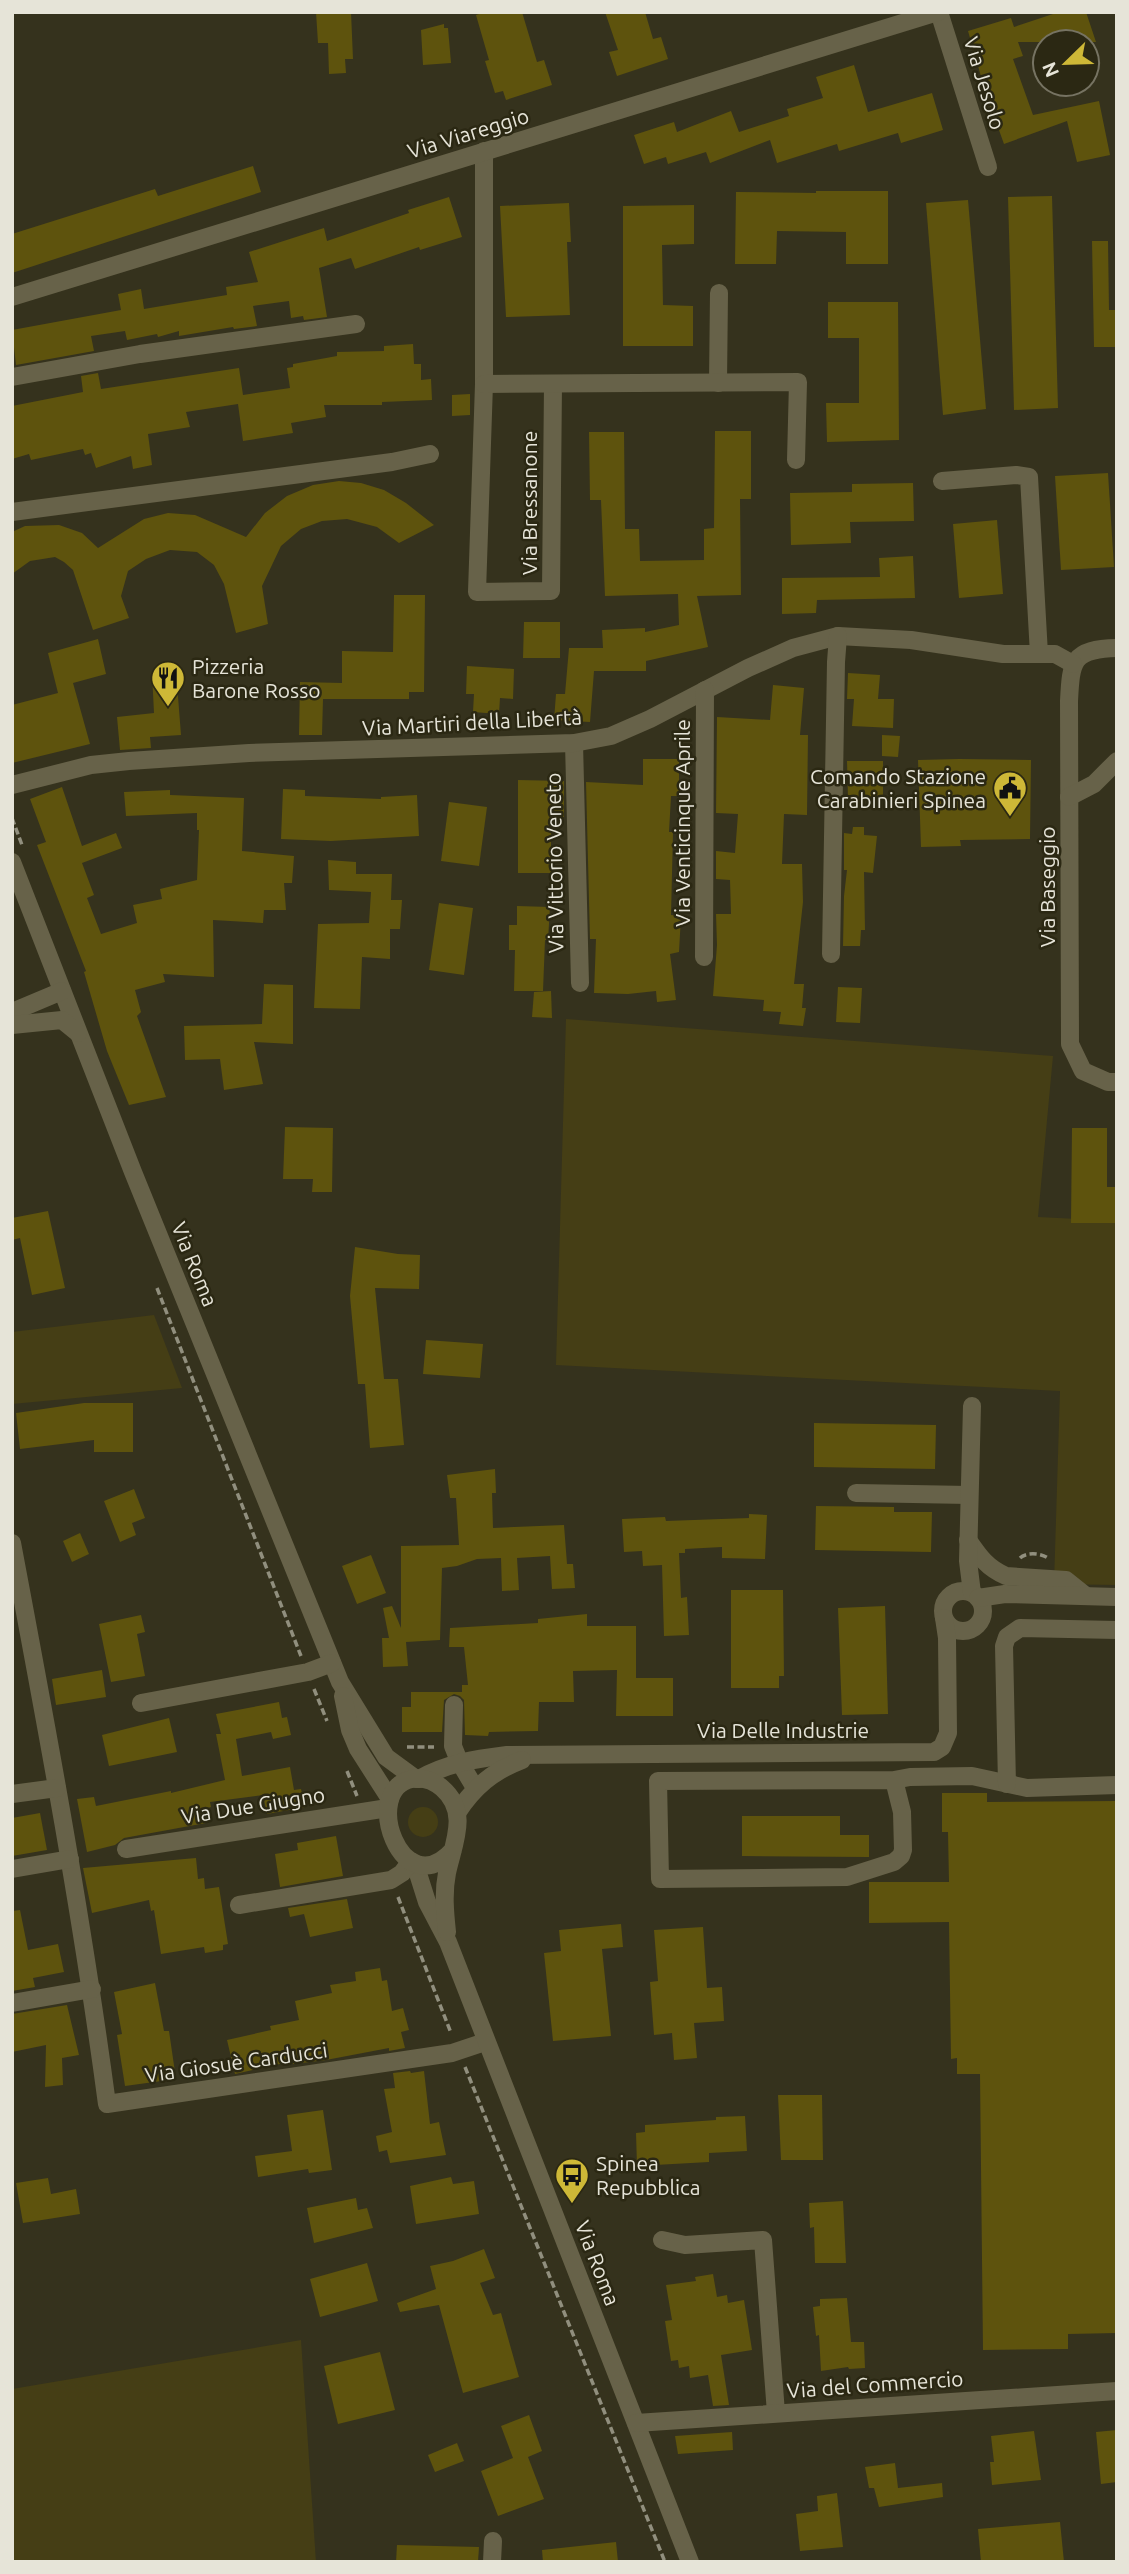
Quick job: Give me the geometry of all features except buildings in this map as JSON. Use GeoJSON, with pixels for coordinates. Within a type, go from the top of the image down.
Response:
{"type":"FeatureCollection","features":[{"type":"Feature","properties":{"kind":"street","name":"Via Viareggio"},"geometry":{"type":"LineString","coordinates":[[12,297],[938,12]]}},
{"type":"Feature","properties":{"kind":"street","name":"Via Jesolo"},"geometry":{"type":"LineString","coordinates":[[938,12],[988,167]]}},
{"type":"Feature","properties":{"kind":"street","name":"Via Bressanone"},"geometry":{"type":"LineString","coordinates":[[484,152],[484,384],[477,592],[551,591],[553,384]]}},
{"type":"Feature","properties":{"kind":"street"},"geometry":{"type":"LineString","coordinates":[[718,383],[719,293]]}},
{"type":"Feature","properties":{"kind":"street"},"geometry":{"type":"LineString","coordinates":[[12,377],[140,354],[356,324]]}},
{"type":"Feature","properties":{"kind":"street"},"geometry":{"type":"LineString","coordinates":[[484,384],[798,382],[796,460]]}},
{"type":"Feature","properties":{"kind":"street"},"geometry":{"type":"LineString","coordinates":[[12,512],[392,462],[430,454]]}},
{"type":"Feature","properties":{"kind":"street"},"geometry":{"type":"LineString","coordinates":[[942,481],[1016,475],[1029,477],[1039,654]]}},
{"type":"Feature","properties":{"kind":"street"},"geometry":{"type":"LineString","coordinates":[[831,954],[835,676],[838,636]]}},
{"type":"Feature","properties":{"kind":"street","name":"Via Martiri della Libertà"},"geometry":{"type":"LineString","coordinates":[[12,785],[91,765],[129,761],[249,753],[574,743],[611,736],[793,648],[838,636],[911,640],[1003,654],[1055,654],[1073,664]]}},
{"type":"Feature","properties":{"kind":"street"},"geometry":{"type":"LineString","coordinates":[[1073,664],[1091,650],[1117,649]]}},
{"type":"Feature","properties":{"kind":"street","name":"Via Baseggio"},"geometry":{"type":"LineString","coordinates":[[1073,664],[1070,671],[1069,701],[1070,1044],[1083,1071],[1108,1082],[1117,1082]]}},
{"type":"Feature","properties":{"kind":"street","name":"Via Venticinque Aprile"},"geometry":{"type":"LineString","coordinates":[[704,957],[705,690]]}},
{"type":"Feature","properties":{"kind":"street","name":"Via Vittorio Veneto"},"geometry":{"type":"LineString","coordinates":[[574,743],[580,983]]}},
{"type":"Feature","properties":{"kind":"street"},"geometry":{"type":"LineString","coordinates":[[1069,797],[1094,783],[1117,761]]}},
{"type":"Feature","properties":{"kind":"street","name":"Via Roma"},"geometry":{"type":"LineString","coordinates":[[12,862],[340,1682],[386,1757],[417,1779],[442,1788],[457,1813],[457,1838],[447,1873],[444,1897],[447,1942]]}},
{"type":"Feature","properties":{"kind":"street"},"geometry":{"type":"LineString","coordinates":[[12,1012],[62,991]]}},
{"type":"Feature","properties":{"kind":"street"},"geometry":{"type":"LineString","coordinates":[[12,1025],[62,1020],[79,1034]]}},
{"type":"Feature","properties":{"kind":"street"},"geometry":{"type":"LineString","coordinates":[[969,1594],[972,1406]]}},
{"type":"Feature","properties":{"kind":"street"},"geometry":{"type":"LineString","coordinates":[[856,1493],[970,1494]]}},
{"type":"Feature","properties":{"kind":"street"},"geometry":{"type":"LineString","coordinates":[[968,1540],[983,1561],[997,1572],[1006,1576],[1066,1580],[1086,1596]]}},
{"type":"Feature","properties":{"kind":"street","name":"Via Giosuè Carducci"},"geometry":{"type":"LineString","coordinates":[[12,1543],[70,1859],[92,1989],[107,2104],[452,2053],[485,2042]]}},
{"type":"Feature","properties":{"kind":"street"},"geometry":{"type":"LineString","coordinates":[[969,1594],[1117,1597]]}},
{"type":"Feature","properties":{"kind":"street"},"geometry":{"type":"LineString","coordinates":[[969,1594],[982,1602],[983,1616]]}},
{"type":"Feature","properties":{"kind":"street","name":"Via Delle Industrie"},"geometry":{"type":"LineString","coordinates":[[417,1779],[456,1754],[934,1752],[942,1747],[947,1738],[948,1662],[944,1604],[969,1594]]}},
{"type":"Feature","properties":{"kind":"street"},"geometry":{"type":"LineString","coordinates":[[948,1662],[959,1641],[976,1627],[983,1616],[1002,1600],[1020,1594]]}},
{"type":"Feature","properties":{"kind":"street"},"geometry":{"type":"LineString","coordinates":[[944,1618],[953,1628],[968,1631]]}},
{"type":"Feature","properties":{"kind":"street"},"geometry":{"type":"LineString","coordinates":[[1007,1784],[1004,1646],[1007,1637],[1020,1628],[1117,1630]]}},
{"type":"Feature","properties":{"kind":"street"},"geometry":{"type":"LineString","coordinates":[[141,1703],[308,1672],[332,1663]]}},
{"type":"Feature","properties":{"kind":"street","name":"Via Roma"},"geometry":{"type":"LineString","coordinates":[[340,1682],[350,1730],[389,1803],[390,1830],[397,1844],[413,1862],[427,1902],[447,1942],[690,2562]]}},
{"type":"Feature","properties":{"kind":"street"},"geometry":{"type":"LineString","coordinates":[[454,1705],[456,1754],[475,1788]]}},
{"type":"Feature","properties":{"kind":"street","name":"Via Delle Industrie"},"geometry":{"type":"LineString","coordinates":[[457,1813],[485,1779],[505,1766],[536,1755]]}},
{"type":"Feature","properties":{"kind":"street"},"geometry":{"type":"LineString","coordinates":[[894,1780],[902,1812],[903,1850],[894,1862],[847,1877],[660,1879],[658,1781],[894,1780],[910,1777],[972,1776],[1027,1788],[1113,1785]]}},
{"type":"Feature","properties":{"kind":"street"},"geometry":{"type":"LineString","coordinates":[[389,1803],[399,1784],[417,1779]]}},
{"type":"Feature","properties":{"kind":"street"},"geometry":{"type":"LineString","coordinates":[[12,1794],[57,1788]]}},
{"type":"Feature","properties":{"kind":"street","name":"Via Due Giugno"},"geometry":{"type":"LineString","coordinates":[[126,1849],[389,1803]]}},
{"type":"Feature","properties":{"kind":"street"},"geometry":{"type":"LineString","coordinates":[[239,1905],[391,1880],[413,1862],[425,1866],[436,1865],[453,1850]]}},
{"type":"Feature","properties":{"kind":"street"},"geometry":{"type":"LineString","coordinates":[[12,1869],[70,1859]]}},
{"type":"Feature","properties":{"kind":"street"},"geometry":{"type":"LineString","coordinates":[[12,2003],[92,1989]]}},
{"type":"Feature","properties":{"kind":"street"},"geometry":{"type":"LineString","coordinates":[[662,2239],[685,2245],[764,2240],[776,2413]]}},
{"type":"Feature","properties":{"kind":"street","name":"Via del Commercio"},"geometry":{"type":"LineString","coordinates":[[636,2423],[1117,2390]]}},
{"type":"Feature","properties":{"kind":"street"},"geometry":{"type":"LineString","coordinates":[[492,2562],[493,2541]]}},
{"type":"Feature","properties":{"kind":"path"},"geometry":{"type":"LineString","coordinates":[[155,1283],[328,1724]]}},
{"type":"Feature","properties":{"kind":"path"},"geometry":{"type":"LineString","coordinates":[[1017,1564],[1024,1555],[1042,1555],[1052,1562]]}},
{"type":"Feature","properties":{"kind":"path"},"geometry":{"type":"LineString","coordinates":[[403,1747],[456,1754]]}},
{"type":"Feature","properties":{"kind":"path"},"geometry":{"type":"LineString","coordinates":[[420,1952],[454,2039]]}},
{"type":"Feature","properties":{"kind":"path"},"geometry":{"type":"LineString","coordinates":[[464,2065],[664,2562]]}},
{"type":"Feature","properties":{"kind":"shaded area"},"geometry":{"type":"Polygon","coordinates":[[[566,1019],[1053,1056],[1038,1217],[1117,1221],[1117,1585],[1054,1584],[1060,1391],[556,1365],[566,1019]]]}},
{"type":"Feature","properties":{"kind":"shaded area"},"geometry":{"type":"Polygon","coordinates":[[[154,1315],[182,1388],[12,1404],[12,1332],[154,1315]]]}},
{"type":"Feature","properties":{"kind":"shaded area"},"geometry":{"type":"Polygon","coordinates":[[[423,1807],[434,1811],[438,1822],[434,1833],[423,1837],[412,1833],[408,1822],[412,1811],[423,1807]]]}},
{"type":"Feature","properties":{"kind":"shaded area"},"geometry":{"type":"Polygon","coordinates":[[[301,2340],[316,2562],[12,2562],[12,2389],[301,2340]]]}},
{"type":"Feature","properties":{"kind":"place","name":"Pizzeria Barone Rosso"},"geometry":{"type":"Point","coordinates":[168,708]}},
{"type":"Feature","properties":{"kind":"place","name":"Comando Stazione Carabinieri Spinea"},"geometry":{"type":"Point","coordinates":[1010,818]}},
{"type":"Feature","properties":{"kind":"place","name":"Spinea Repubblica"},"geometry":{"type":"Point","coordinates":[572,2205]}}]}
